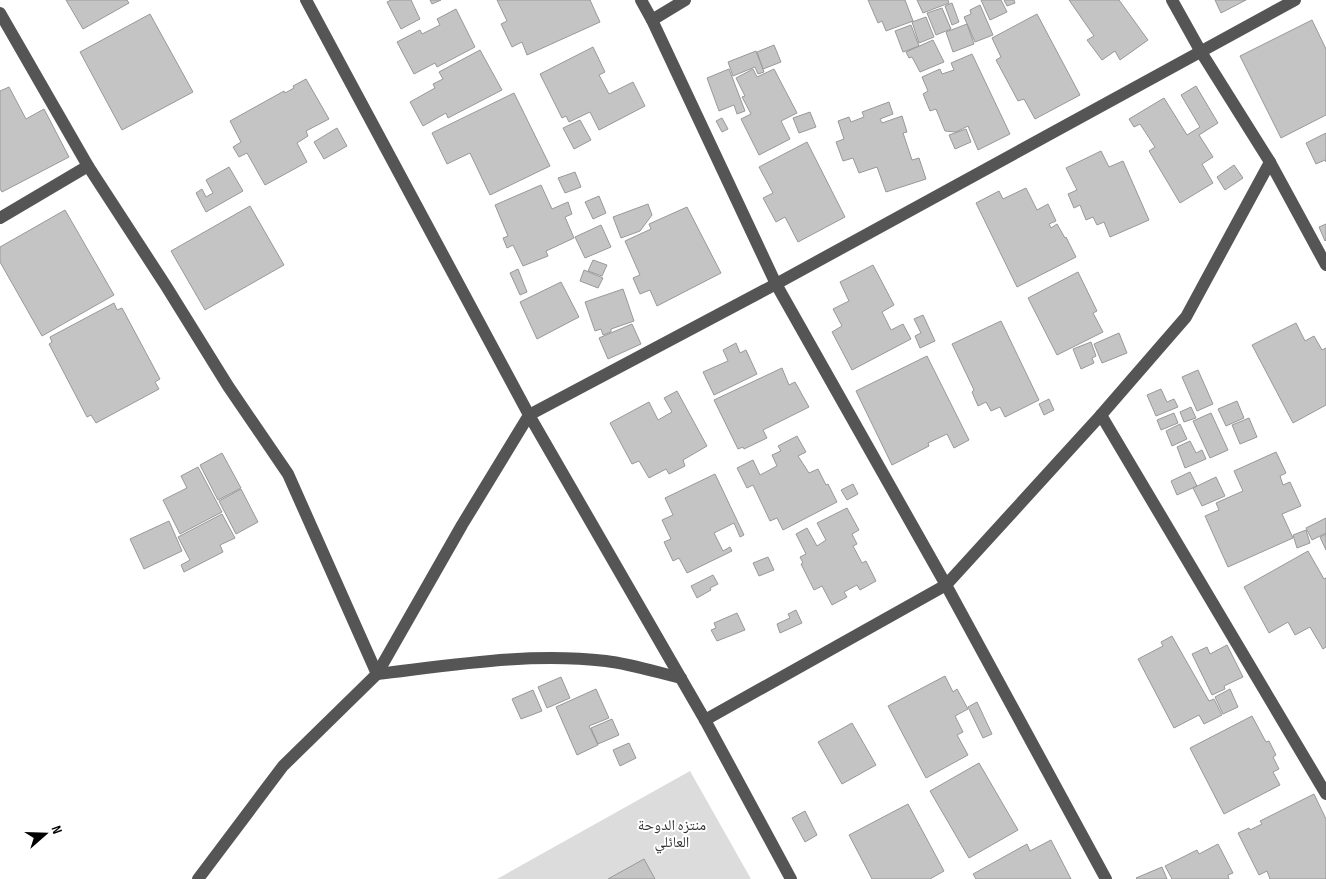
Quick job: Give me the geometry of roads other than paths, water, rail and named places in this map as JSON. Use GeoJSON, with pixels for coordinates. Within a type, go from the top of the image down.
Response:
{"type":"FeatureCollection","features":[{"type":"Feature","properties":{"kind":"street"},"geometry":{"type":"LineString","coordinates":[[306,0],[529,415],[705,720],[791,879]]}},
{"type":"Feature","properties":{"kind":"street"},"geometry":{"type":"LineString","coordinates":[[641,0],[776,284],[946,584],[1106,879]]}},
{"type":"Feature","properties":{"kind":"street"},"geometry":{"type":"LineString","coordinates":[[652,20],[684,0]]}},
{"type":"Feature","properties":{"kind":"street"},"geometry":{"type":"LineString","coordinates":[[1172,0],[1201,52],[1270,162],[1326,265]]}},
{"type":"Feature","properties":{"kind":"street"},"geometry":{"type":"LineString","coordinates":[[198,879],[284,766],[377,674],[462,525],[529,415],[776,284],[1295,0]]}},
{"type":"Feature","properties":{"kind":"street"},"geometry":{"type":"LineString","coordinates":[[0,12],[88,166],[228,386],[288,474],[377,674]]}},
{"type":"Feature","properties":{"kind":"street"},"geometry":{"type":"LineString","coordinates":[[705,720],[946,584],[1101,415],[1186,317],[1270,162]]}},
{"type":"Feature","properties":{"kind":"street"},"geometry":{"type":"LineString","coordinates":[[0,218],[88,166]]}},
{"type":"Feature","properties":{"kind":"street"},"geometry":{"type":"LineString","coordinates":[[1101,415],[1326,794]]}},
{"type":"Feature","properties":{"kind":"street"},"geometry":{"type":"LineString","coordinates":[[377,674],[479,661],[544,657],[607,661],[681,678]]}},
{"type":"Feature","properties":{"kind":"park label","name":"منتزه الدوحة العائلي"},"geometry":{"type":"Point","coordinates":[672,834]}}]}
